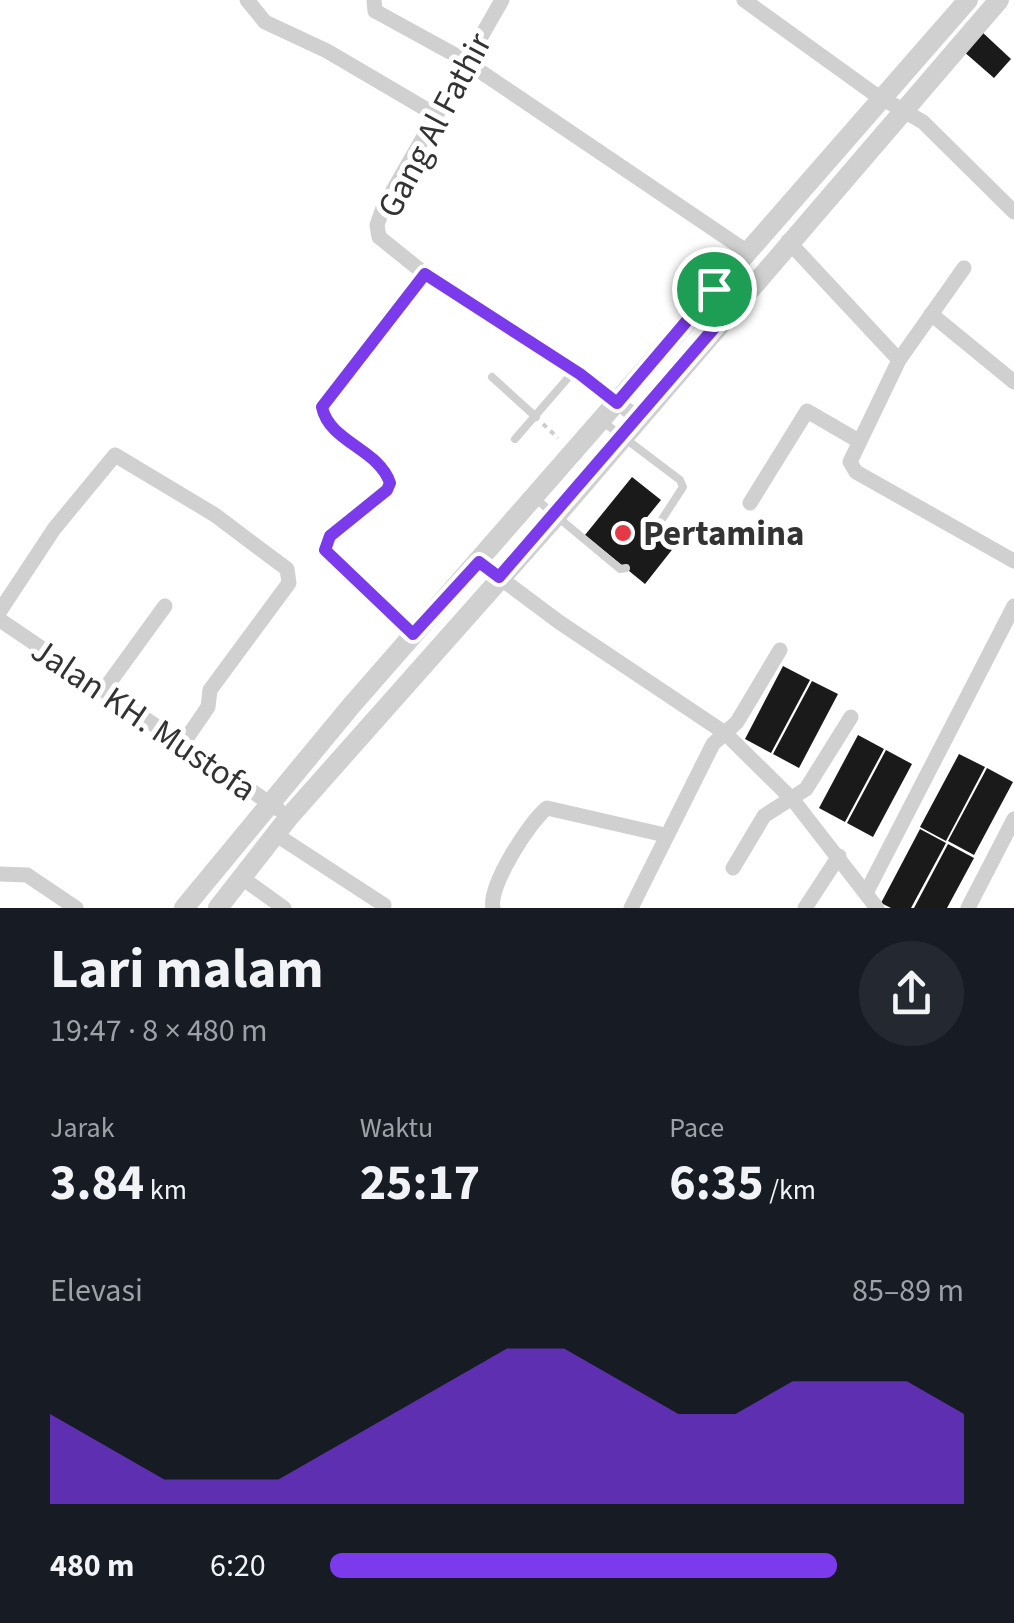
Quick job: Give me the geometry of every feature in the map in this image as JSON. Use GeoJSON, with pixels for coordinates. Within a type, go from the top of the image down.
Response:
{"type":"FeatureCollection","features":[{"type":"Feature","properties":{"kind":"street"},"geometry":{"type":"LineString","coordinates":[[247,0],[265,22],[327,51],[436,115]]}},
{"type":"Feature","properties":{"kind":"street"},"geometry":{"type":"LineString","coordinates":[[374,0],[375,11],[468,65],[740,247]]}},
{"type":"Feature","properties":{"kind":"street","name":"Gang Al Fathir"},"geometry":{"type":"LineString","coordinates":[[502,0],[377,225],[379,237],[425,274],[577,372],[638,418]]}},
{"type":"Feature","properties":{"kind":"street"},"geometry":{"type":"LineString","coordinates":[[744,0],[878,97],[923,122],[1014,212]]}},
{"type":"Feature","properties":{"kind":"street"},"geometry":{"type":"LineString","coordinates":[[218,908],[289,817],[556,516],[788,241],[999,0]]}},
{"type":"Feature","properties":{"kind":"street"},"geometry":{"type":"LineString","coordinates":[[184,908],[264,800],[536,499],[602,420],[609,397],[711,292],[740,247],[958,3]]}},
{"type":"Feature","properties":{"kind":"street"},"geometry":{"type":"LineString","coordinates":[[788,241],[898,360]]}},
{"type":"Feature","properties":{"kind":"street"},"geometry":{"type":"LineString","coordinates":[[964,268],[898,360],[857,440],[850,462],[856,472],[1014,562]]}},
{"type":"Feature","properties":{"kind":"street"},"geometry":{"type":"LineString","coordinates":[[413,634],[325,550],[327,540],[387,490],[390,483],[380,466],[336,430],[322,407],[425,274]]}},
{"type":"Feature","properties":{"kind":"street"},"geometry":{"type":"LineString","coordinates":[[711,292],[731,308]]}},
{"type":"Feature","properties":{"kind":"street"},"geometry":{"type":"LineString","coordinates":[[931,314],[1014,382]]}},
{"type":"Feature","properties":{"kind":"street"},"geometry":{"type":"LineString","coordinates":[[750,504],[807,410],[857,440]]}},
{"type":"Feature","properties":{"kind":"street"},"geometry":{"type":"LineString","coordinates":[[0,611],[54,529],[115,455],[256,544],[287,569],[290,579],[210,690],[208,708],[182,745]]}},
{"type":"Feature","properties":{"kind":"street"},"geometry":{"type":"LineString","coordinates":[[479,562],[725,732],[793,800],[877,908]]}},
{"type":"Feature","properties":{"kind":"street"},"geometry":{"type":"LineString","coordinates":[[104,690],[165,606]]}},
{"type":"Feature","properties":{"kind":"street"},"geometry":{"type":"LineString","coordinates":[[866,893],[1014,606]]}},
{"type":"Feature","properties":{"kind":"street","name":"Jalan KH. Mustofa"},"geometry":{"type":"LineString","coordinates":[[0,620],[289,817]]}},
{"type":"Feature","properties":{"kind":"street"},"geometry":{"type":"LineString","coordinates":[[631,908],[712,744],[737,722],[780,650]]}},
{"type":"Feature","properties":{"kind":"street"},"geometry":{"type":"LineString","coordinates":[[733,868],[764,816],[806,788],[851,717]]}},
{"type":"Feature","properties":{"kind":"street"},"geometry":{"type":"LineString","coordinates":[[493,908],[491,898],[511,856],[547,808],[665,836]]}},
{"type":"Feature","properties":{"kind":"street"},"geometry":{"type":"LineString","coordinates":[[968,908],[1014,819]]}},
{"type":"Feature","properties":{"kind":"street"},"geometry":{"type":"LineString","coordinates":[[275,834],[384,905]]}},
{"type":"Feature","properties":{"kind":"street"},"geometry":{"type":"LineString","coordinates":[[805,908],[839,856]]}},
{"type":"Feature","properties":{"kind":"street"},"geometry":{"type":"LineString","coordinates":[[0,874],[27,875],[76,908]]}},
{"type":"Feature","properties":{"kind":"street"},"geometry":{"type":"LineString","coordinates":[[242,878],[284,908]]}},
{"type":"Feature","properties":{"kind":"lane"},"geometry":{"type":"LineString","coordinates":[[515,439],[540,421],[577,372]]}},
{"type":"Feature","properties":{"kind":"lane"},"geometry":{"type":"LineString","coordinates":[[492,377],[540,421]]}},
{"type":"Feature","properties":{"kind":"lane"},"geometry":{"type":"LineString","coordinates":[[602,420],[683,486],[655,530]]}},
{"type":"Feature","properties":{"kind":"lane"},"geometry":{"type":"LineString","coordinates":[[536,499],[596,552],[620,569],[626,568]]}},
{"type":"Feature","properties":{"kind":"path"},"geometry":{"type":"LineString","coordinates":[[540,421],[566,445]]}},
{"type":"Feature","properties":{"kind":"building"},"geometry":{"type":"Polygon","coordinates":[[[981,31],[1011,59],[994,78],[963,51],[981,31]]]}},
{"type":"Feature","properties":{"kind":"building","name":"Pertamina"},"geometry":{"type":"Polygon","coordinates":[[[632,477],[661,500],[644,521],[675,546],[645,584],[585,535],[632,477]]]}},
{"type":"Feature","properties":{"kind":"building"},"geometry":{"type":"Polygon","coordinates":[[[783,666],[810,680],[771,753],[745,739],[783,666]]]}},
{"type":"Feature","properties":{"kind":"building"},"geometry":{"type":"Polygon","coordinates":[[[812,681],[838,694],[799,768],[773,754],[812,681]]]}},
{"type":"Feature","properties":{"kind":"building"},"geometry":{"type":"Polygon","coordinates":[[[858,735],[884,749],[845,822],[819,808],[858,735]]]}},
{"type":"Feature","properties":{"kind":"building"},"geometry":{"type":"Polygon","coordinates":[[[886,750],[912,764],[873,837],[847,823],[886,750]]]}},
{"type":"Feature","properties":{"kind":"building"},"geometry":{"type":"Polygon","coordinates":[[[959,754],[985,767],[946,841],[920,827],[959,754]]]}},
{"type":"Feature","properties":{"kind":"building"},"geometry":{"type":"Polygon","coordinates":[[[987,768],[1013,782],[974,855],[948,841],[987,768]]]}},
{"type":"Feature","properties":{"kind":"building"},"geometry":{"type":"Polygon","coordinates":[[[920,829],[946,843],[911,908],[891,908],[881,903],[920,829]]]}},
{"type":"Feature","properties":{"kind":"building"},"geometry":{"type":"Polygon","coordinates":[[[948,844],[974,858],[947,908],[914,908],[948,844]]]}},
{"type":"Feature","properties":{"kind":"place","name":"Pertamina"},"geometry":{"type":"Point","coordinates":[623,533]}},
{"type":"Feature","properties":{"kind":"route"},"geometry":{"type":"LineString","coordinates":[[425,274],[580,374],[617,403],[714,289],[720,300],[734,305],[499,577],[479,562],[413,634],[328,556],[325,546],[330,536],[387,490],[390,483],[371,457],[324,417],[322,407],[425,274]]}}]}
